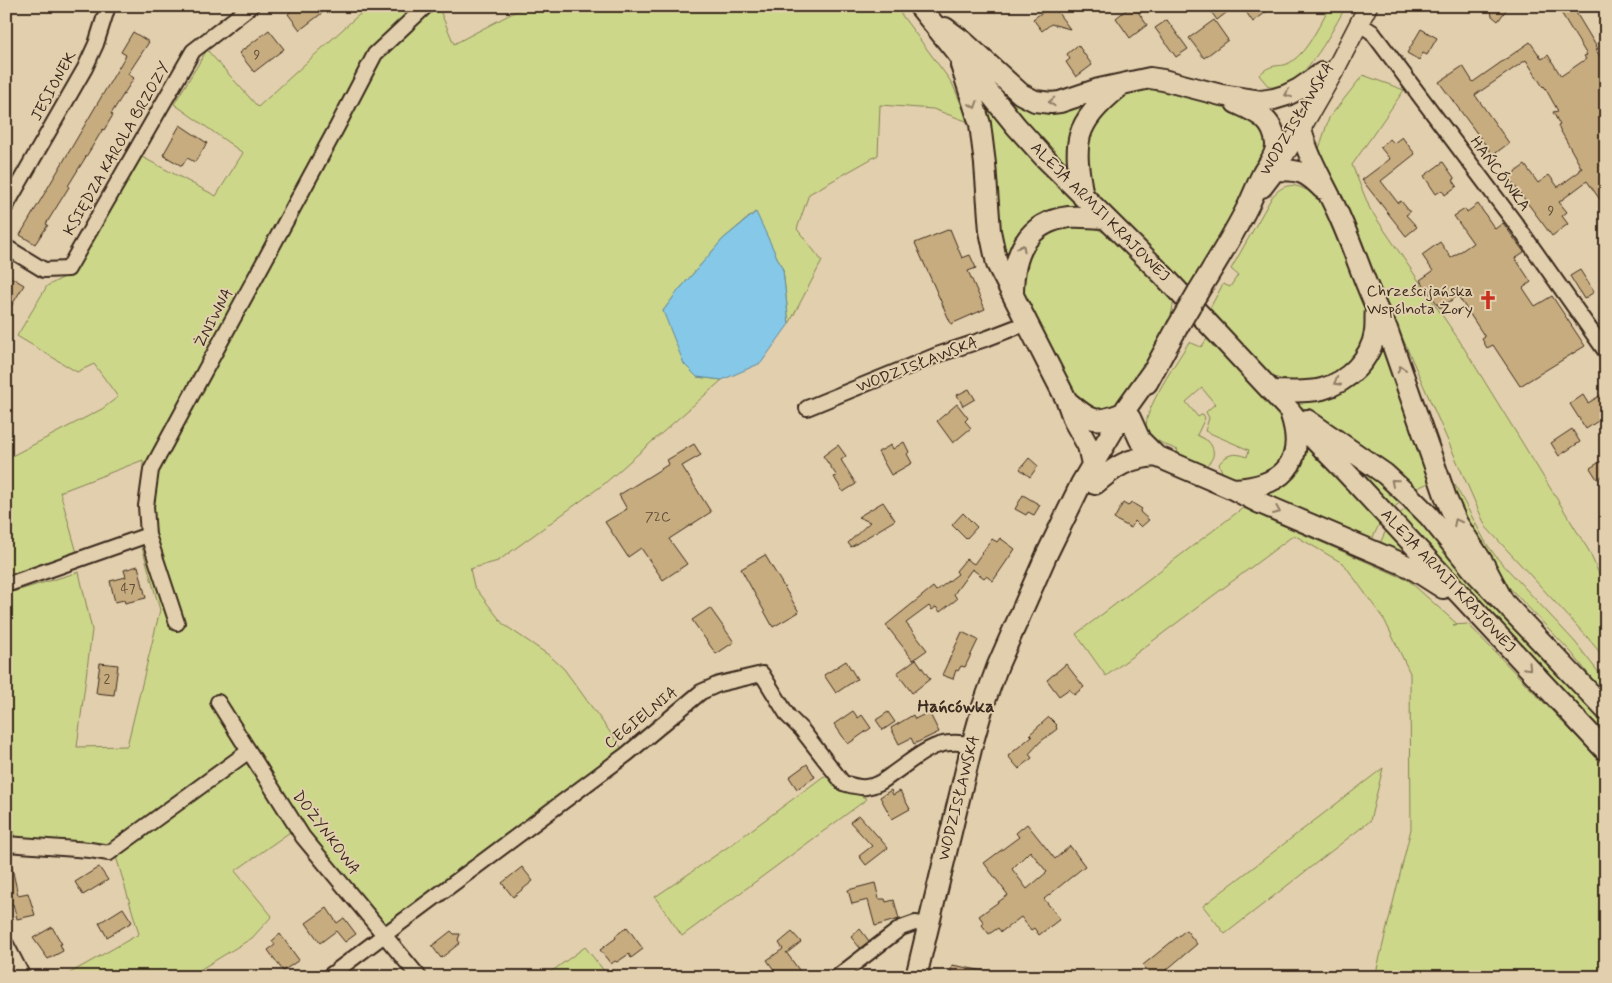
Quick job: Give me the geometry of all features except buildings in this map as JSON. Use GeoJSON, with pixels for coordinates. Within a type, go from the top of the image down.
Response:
{"type":"FeatureCollection","features":[{"type":"Feature","properties":{"kind":"main road","name":"ALEJA ARMII KRAJOWEJ"},"geometry":{"type":"LineString","coordinates":[[921,9],[1016,126],[1083,197],[1163,275],[1272,391],[1304,430],[1344,470],[1606,750]]}},
{"type":"Feature","properties":{"kind":"main road"},"geometry":{"type":"LineString","coordinates":[[921,9],[964,42],[1021,94],[1035,101],[1043,103],[1060,102],[1099,89],[1121,86],[1143,79],[1157,78],[1221,96],[1257,112],[1267,122],[1272,131],[1276,143],[1275,161],[1311,177],[1326,192]]}},
{"type":"Feature","properties":{"kind":"main road"},"geometry":{"type":"LineString","coordinates":[[960,58],[962,72],[980,124],[990,231],[997,264],[1067,401],[1074,421],[1088,446],[1092,464]]}},
{"type":"Feature","properties":{"kind":"main road"},"geometry":{"type":"LineString","coordinates":[[1221,96],[1261,100],[1274,99],[1299,89],[1322,73]]}},
{"type":"Feature","properties":{"kind":"main road"},"geometry":{"type":"LineString","coordinates":[[1083,197],[1077,156],[1081,132],[1096,108],[1121,86]]}},
{"type":"Feature","properties":{"kind":"main road"},"geometry":{"type":"LineString","coordinates":[[1301,129],[1308,156],[1318,172],[1356,252],[1376,308],[1387,329],[1446,498],[1457,522],[1483,563],[1503,601]]}},
{"type":"Feature","properties":{"kind":"main road","name":"WODZISŁAWSKA"},"geometry":{"type":"LineString","coordinates":[[1032,590],[1053,560],[1095,484],[1127,416],[1275,161]]}},
{"type":"Feature","properties":{"kind":"main road"},"geometry":{"type":"LineString","coordinates":[[1013,296],[1013,277],[1020,250],[1027,238],[1037,228],[1069,217],[1105,218]]}},
{"type":"Feature","properties":{"kind":"main road"},"geometry":{"type":"LineString","coordinates":[[1272,391],[1321,389],[1337,383],[1350,375],[1361,363],[1373,342],[1376,308]]}},
{"type":"Feature","properties":{"kind":"main road"},"geometry":{"type":"LineString","coordinates":[[1067,401],[1087,418],[1106,419],[1127,416],[1140,440],[1156,456],[1410,567],[1471,606]]}},
{"type":"Feature","properties":{"kind":"main road","name":"ALEJA ARMII KRAJOWEJ"},"geometry":{"type":"LineString","coordinates":[[1290,411],[1319,427],[1385,474],[1399,487],[1429,516],[1474,571],[1606,710]]}},
{"type":"Feature","properties":{"kind":"main road"},"geometry":{"type":"LineString","coordinates":[[1233,489],[1248,489],[1270,483],[1282,475],[1290,463],[1295,448],[1296,435],[1290,411]]}},
{"type":"Feature","properties":{"kind":"main road","name":"WODZISŁAWSKA"},"geometry":{"type":"LineString","coordinates":[[916,977],[972,745],[994,674],[1069,506],[1092,464],[1127,416]]}},
{"type":"Feature","properties":{"kind":"main road"},"geometry":{"type":"LineString","coordinates":[[1095,484],[1123,463],[1137,458],[1156,456]]}},
{"type":"Feature","properties":{"kind":"street","name":"JESIONEK"},"geometry":{"type":"LineString","coordinates":[[6,206],[85,68],[96,44],[108,6]]}},
{"type":"Feature","properties":{"kind":"street","name":"KSIĘDZA KAROLA BRZOZY"},"geometry":{"type":"LineString","coordinates":[[6,247],[44,270],[68,269],[194,51],[251,6]]}},
{"type":"Feature","properties":{"kind":"street","name":"ŻNIWNA"},"geometry":{"type":"LineString","coordinates":[[148,535],[146,506],[151,470],[375,54],[426,6]]}},
{"type":"Feature","properties":{"kind":"street","name":"WODZISŁAWSKA"},"geometry":{"type":"LineString","coordinates":[[1275,161],[1301,129],[1335,70],[1368,6]]}},
{"type":"Feature","properties":{"kind":"street","name":"WODZISŁAWSKA"},"geometry":{"type":"LineString","coordinates":[[1275,161],[1322,73],[1355,29]]}},
{"type":"Feature","properties":{"kind":"street","name":"HAŃCÓWKA"},"geometry":{"type":"LineString","coordinates":[[1355,29],[1372,32],[1518,228],[1606,352]]}},
{"type":"Feature","properties":{"kind":"street","name":"WODZISŁAWSKA"},"geometry":{"type":"LineString","coordinates":[[807,408],[937,355],[1027,323]]}},
{"type":"Feature","properties":{"kind":"street"},"geometry":{"type":"LineString","coordinates":[[6,585],[148,535],[177,623]]}},
{"type":"Feature","properties":{"kind":"street","name":"CEGIELNIA"},"geometry":{"type":"LineString","coordinates":[[328,977],[627,754],[701,692],[719,684],[762,674],[788,716],[802,730],[843,783],[865,788],[879,784],[922,753],[940,744],[958,742],[972,745]]}},
{"type":"Feature","properties":{"kind":"street","name":"DOŻYNKOWA"},"geometry":{"type":"LineString","coordinates":[[218,702],[303,836],[418,977]]}},
{"type":"Feature","properties":{"kind":"street"},"geometry":{"type":"LineString","coordinates":[[6,844],[110,853],[249,751]]}},
{"type":"Feature","properties":{"kind":"street"},"geometry":{"type":"LineString","coordinates":[[837,977],[901,928],[915,923],[928,925]]}},
{"type":"Feature","properties":{"kind":"street"},"geometry":{"type":"LineString","coordinates":[[6,944],[23,977]]}},
{"type":"Feature","properties":{"kind":"green space"},"geometry":{"type":"Polygon","coordinates":[[[370,6],[438,6],[454,44],[526,6],[895,6],[952,83],[969,122],[933,109],[880,105],[878,155],[809,194],[797,229],[822,261],[789,324],[783,270],[755,212],[723,239],[663,311],[697,377],[722,380],[604,484],[498,561],[470,569],[474,586],[503,624],[550,656],[564,669],[623,750],[375,931],[332,874],[290,832],[235,871],[272,916],[252,938],[188,977],[63,977],[139,934],[115,853],[97,844],[15,837],[6,804],[6,594],[79,572],[92,630],[77,747],[127,746],[160,610],[142,547],[143,460],[60,492],[77,553],[6,577],[6,459],[102,409],[118,397],[94,364],[77,372],[17,336],[47,286],[72,273],[142,157],[216,196],[243,153],[174,104],[207,50],[258,107],[370,6]]]}},
{"type":"Feature","properties":{"kind":"green space"},"geometry":{"type":"Polygon","coordinates":[[[1330,6],[1346,6],[1327,40],[1310,64],[1290,82],[1279,87],[1269,87],[1259,75],[1268,68],[1287,64],[1297,57],[1313,37],[1330,6]]]}},
{"type":"Feature","properties":{"kind":"green space"},"geometry":{"type":"Polygon","coordinates":[[[1363,75],[1404,90],[1352,165],[1370,209],[1459,340],[1589,551],[1606,590],[1606,660],[1486,527],[1319,149],[1329,118],[1363,75]]]}},
{"type":"Feature","properties":{"kind":"green space"},"geometry":{"type":"Polygon","coordinates":[[[1003,86],[1085,101],[1086,104],[1078,115],[1068,169],[997,92],[1003,86]]]}},
{"type":"Feature","properties":{"kind":"green space"},"geometry":{"type":"Polygon","coordinates":[[[1165,87],[1248,112],[1261,126],[1269,145],[1254,180],[1189,288],[1098,197],[1088,169],[1087,148],[1089,138],[1098,119],[1133,90],[1165,87]]]}},
{"type":"Feature","properties":{"kind":"green space"},"geometry":{"type":"Polygon","coordinates":[[[986,102],[1081,205],[1080,207],[1055,211],[1033,222],[1016,239],[1009,250],[1005,262],[980,105],[986,102]]]}},
{"type":"Feature","properties":{"kind":"green space"},"geometry":{"type":"Polygon","coordinates":[[[1310,183],[1336,225],[1365,305],[1367,322],[1358,351],[1338,373],[1325,379],[1294,383],[1274,377],[1267,372],[1209,310],[1223,284],[1230,287],[1238,275],[1231,269],[1272,197],[1283,187],[1296,186],[1306,190],[1310,183]]]}},
{"type":"Feature","properties":{"kind":"green space"},"geometry":{"type":"Polygon","coordinates":[[[1080,226],[1093,227],[1113,237],[1174,300],[1170,321],[1129,396],[1121,405],[1093,412],[1078,402],[1023,297],[1022,287],[1022,277],[1027,258],[1037,242],[1053,230],[1080,226]]]}},
{"type":"Feature","properties":{"kind":"green space"},"geometry":{"type":"Polygon","coordinates":[[[1208,338],[1281,414],[1287,439],[1282,457],[1274,469],[1244,482],[1224,477],[1219,464],[1231,455],[1247,457],[1249,450],[1205,431],[1209,418],[1206,412],[1215,404],[1202,388],[1186,402],[1198,417],[1203,414],[1205,418],[1197,435],[1208,441],[1213,449],[1213,456],[1206,466],[1202,468],[1176,457],[1178,450],[1156,439],[1147,428],[1147,421],[1155,398],[1189,342],[1201,347],[1208,338]]]}},
{"type":"Feature","properties":{"kind":"green space"},"geometry":{"type":"Polygon","coordinates":[[[1381,341],[1435,480],[1411,491],[1298,404],[1298,401],[1334,396],[1347,389],[1361,374],[1381,341]]]}},
{"type":"Feature","properties":{"kind":"green space"},"geometry":{"type":"Polygon","coordinates":[[[1310,428],[1404,499],[1391,510],[1310,428]]]}},
{"type":"Feature","properties":{"kind":"green space"},"geometry":{"type":"Polygon","coordinates":[[[1307,442],[1381,520],[1370,544],[1262,496],[1282,486],[1307,442]]]}},
{"type":"Feature","properties":{"kind":"green space"},"geometry":{"type":"Polygon","coordinates":[[[1451,482],[1455,485],[1486,543],[1497,558],[1575,642],[1606,682],[1606,696],[1571,652],[1504,582],[1482,556],[1445,485],[1451,482]]]}},
{"type":"Feature","properties":{"kind":"green space"},"geometry":{"type":"Polygon","coordinates":[[[1410,505],[1470,578],[1606,722],[1606,739],[1397,516],[1410,505]]]}},
{"type":"Feature","properties":{"kind":"green space"},"geometry":{"type":"Polygon","coordinates":[[[1243,508],[1408,580],[1457,624],[1453,625],[1468,624],[1606,767],[1606,962],[1593,977],[1375,977],[1411,829],[1410,673],[1385,621],[1344,564],[1294,535],[1106,676],[1076,634],[1243,508]]]}},
{"type":"Feature","properties":{"kind":"green space"},"geometry":{"type":"Polygon","coordinates":[[[1387,528],[1419,562],[1378,548],[1387,528]]]}},
{"type":"Feature","properties":{"kind":"green space"},"geometry":{"type":"Polygon","coordinates":[[[1383,768],[1370,821],[1225,934],[1203,906],[1383,768]]]}},
{"type":"Feature","properties":{"kind":"green space"},"geometry":{"type":"Polygon","coordinates":[[[824,776],[867,799],[682,936],[655,897],[735,842],[824,776]]]}},
{"type":"Feature","properties":{"kind":"green space"},"geometry":{"type":"Polygon","coordinates":[[[585,947],[609,977],[544,977],[585,947]]]}},
{"type":"Feature","properties":{"kind":"water"},"geometry":{"type":"Polygon","coordinates":[[[756,212],[783,270],[789,324],[761,363],[722,380],[697,377],[684,364],[663,311],[723,239],[756,212]]]}},
{"type":"Feature","properties":{"kind":"place","name":"Chrześcijańska Wspólnota Żory"},"geometry":{"type":"Point","coordinates":[1488,300]}},
{"type":"Feature","properties":{"kind":"district","name":"Hańcówka"},"geometry":{"type":"Point","coordinates":[956,707]}}]}
